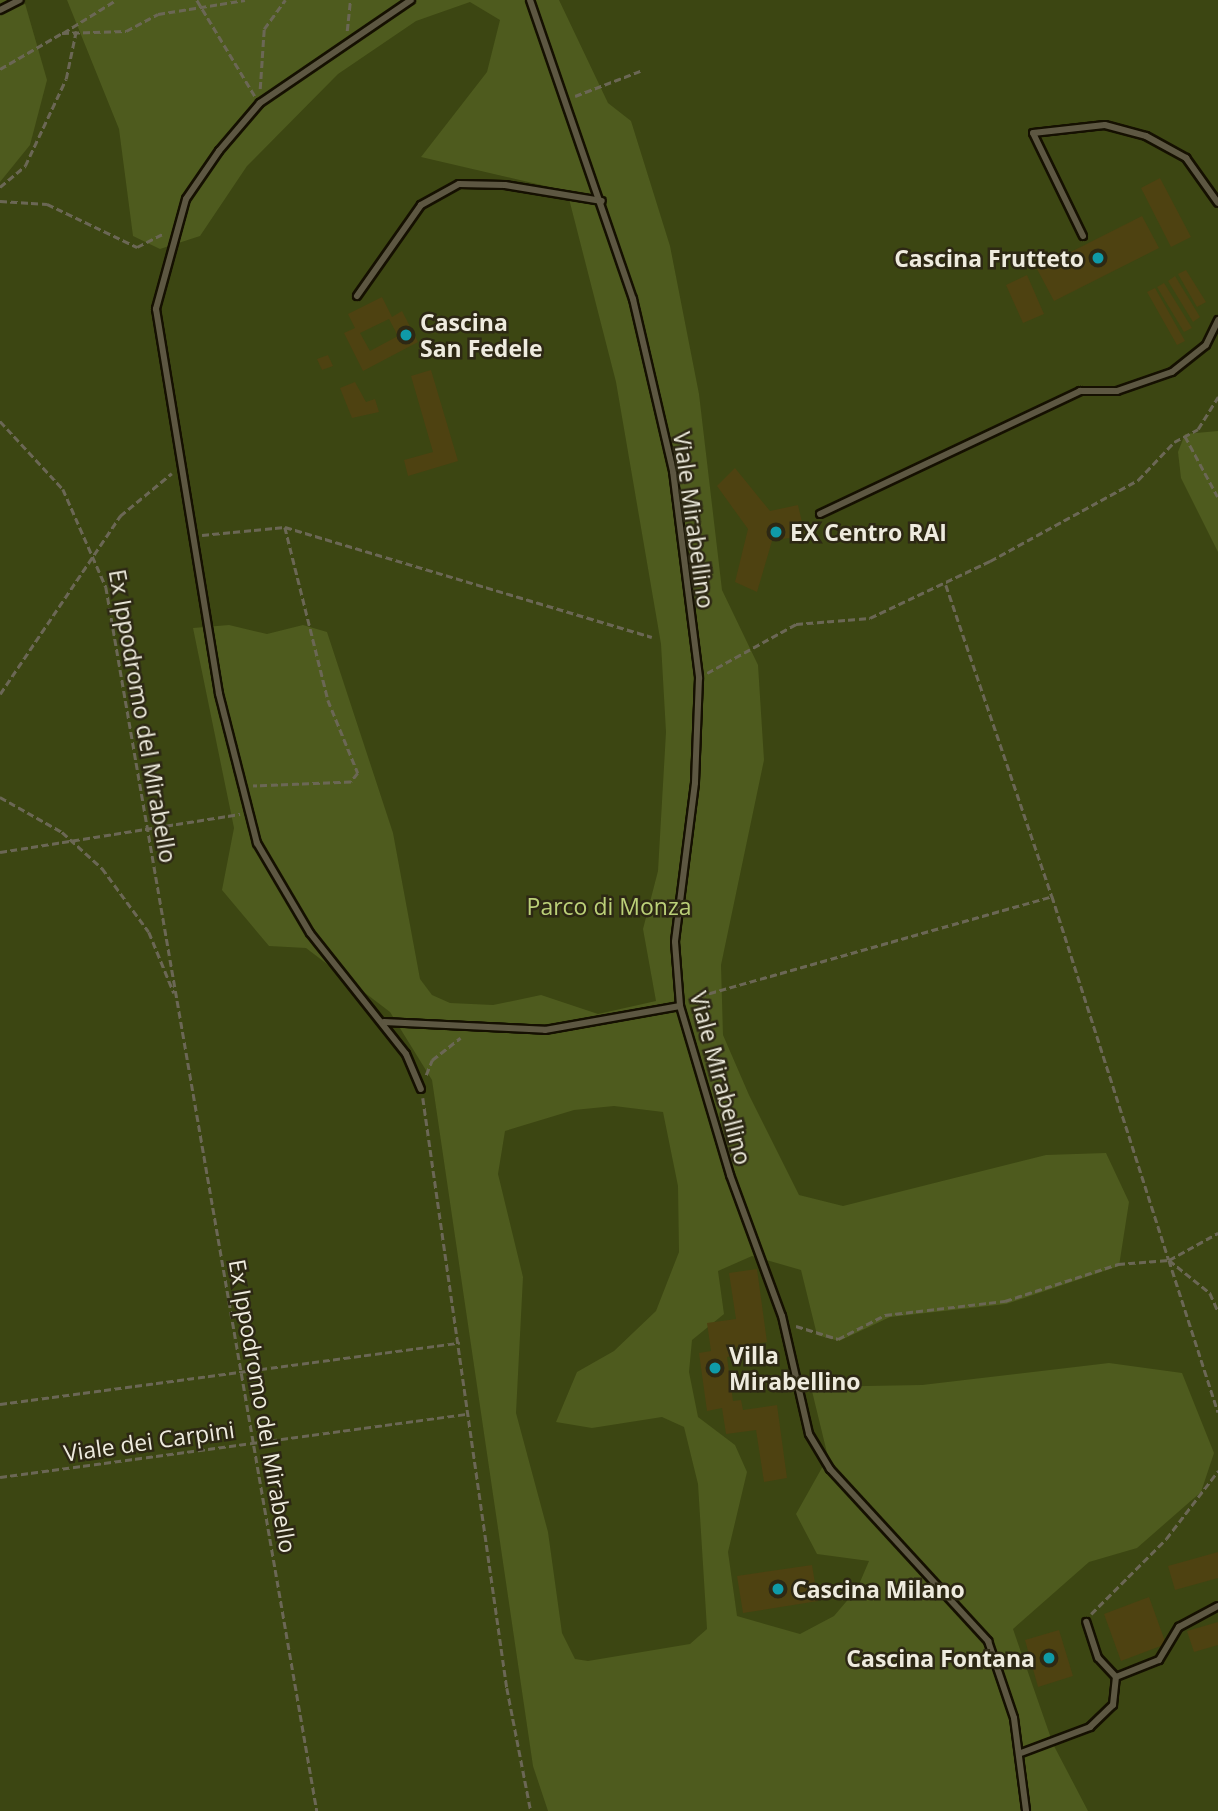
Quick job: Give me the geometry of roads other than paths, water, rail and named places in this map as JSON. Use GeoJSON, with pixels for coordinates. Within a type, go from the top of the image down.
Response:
{"type":"FeatureCollection","features":[{"type":"Feature","properties":{"kind":"lane"},"geometry":{"type":"LineString","coordinates":[[0,10],[20,0]]}},
{"type":"Feature","properties":{"kind":"lane"},"geometry":{"type":"LineString","coordinates":[[411,0],[344,41],[260,103],[219,151],[177,226],[156,309],[189,531],[239,788],[247,813],[296,911],[384,1022],[421,1089]]}},
{"type":"Feature","properties":{"kind":"lane","name":"Viale Mirabellino"},"geometry":{"type":"LineString","coordinates":[[530,0],[562,101],[602,201],[633,299],[673,471],[699,678],[695,783],[675,942],[679,1004],[730,1175],[782,1317],[800,1403],[817,1449],[988,1641],[1004,1676],[1021,1753],[1026,1811]]}},
{"type":"Feature","properties":{"kind":"lane"},"geometry":{"type":"LineString","coordinates":[[1083,236],[1033,133],[1105,125],[1146,136],[1186,158],[1218,203]]}},
{"type":"Feature","properties":{"kind":"lane"},"geometry":{"type":"LineString","coordinates":[[357,296],[421,205],[459,184],[485,182],[602,201]]}},
{"type":"Feature","properties":{"kind":"lane"},"geometry":{"type":"LineString","coordinates":[[820,514],[1080,391],[1117,391],[1172,372],[1206,345],[1218,320]]}},
{"type":"Feature","properties":{"kind":"lane"},"geometry":{"type":"LineString","coordinates":[[384,1022],[479,1029],[545,1030],[679,1004]]}},
{"type":"Feature","properties":{"kind":"lane"},"geometry":{"type":"LineString","coordinates":[[1116,1677],[1159,1660],[1179,1627],[1218,1606]]}},
{"type":"Feature","properties":{"kind":"lane"},"geometry":{"type":"LineString","coordinates":[[1021,1753],[1103,1717],[1118,1692],[1116,1677],[1098,1658],[1086,1622]]}},
{"type":"Feature","properties":{"kind":"place","name":"Cascina Frutteto"},"geometry":{"type":"Point","coordinates":[1098,258]}},
{"type":"Feature","properties":{"kind":"place","name":"Cascina San Fedele"},"geometry":{"type":"Point","coordinates":[406,335]}},
{"type":"Feature","properties":{"kind":"place","name":"EX Centro RAI"},"geometry":{"type":"Point","coordinates":[776,532]}},
{"type":"Feature","properties":{"kind":"place","name":"Villa Mirabellino"},"geometry":{"type":"Point","coordinates":[715,1368]}},
{"type":"Feature","properties":{"kind":"place","name":"Cascina Milano"},"geometry":{"type":"Point","coordinates":[778,1589]}},
{"type":"Feature","properties":{"kind":"place","name":"Cascina Fontana"},"geometry":{"type":"Point","coordinates":[1049,1658]}},
{"type":"Feature","properties":{"kind":"park label","name":"Parco di Monza"},"geometry":{"type":"Point","coordinates":[609,906]}}]}
